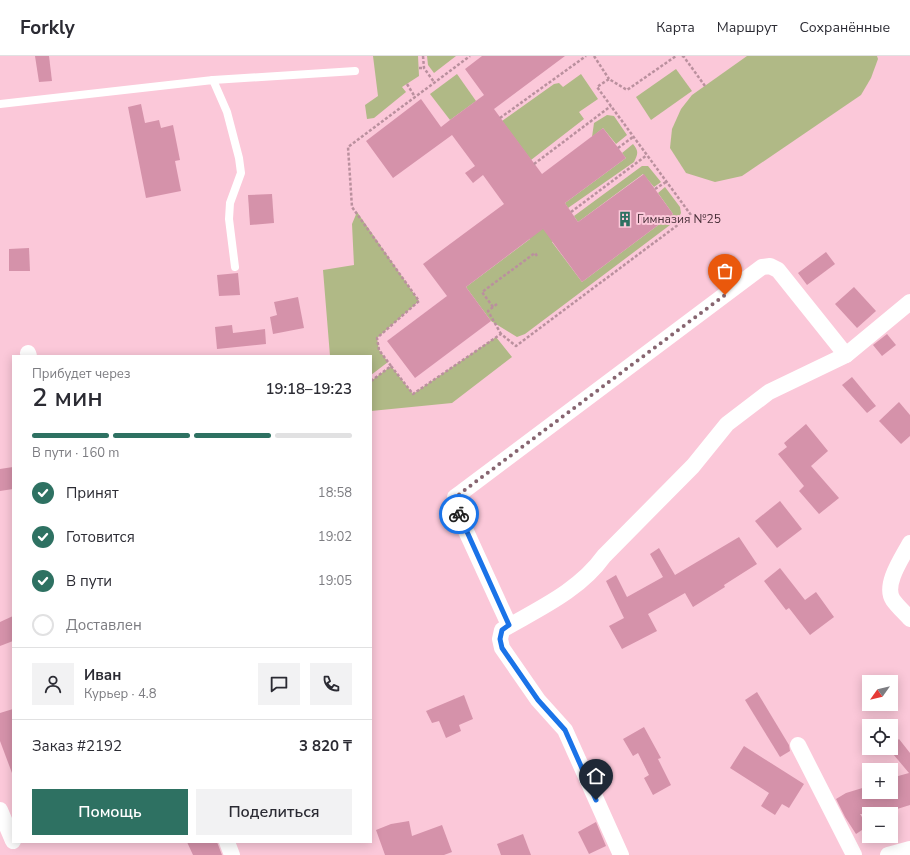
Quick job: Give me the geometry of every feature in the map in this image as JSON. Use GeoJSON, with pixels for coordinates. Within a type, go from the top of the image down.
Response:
{"type":"FeatureCollection","features":[{"type":"Feature","properties":{"kind":"street"},"geometry":{"type":"LineString","coordinates":[[509,625],[454,505],[455,497],[762,267],[770,266],[778,270],[846,355]]}},
{"type":"Feature","properties":{"kind":"street"},"geometry":{"type":"LineString","coordinates":[[621,855],[565,730],[538,700],[502,648],[500,639],[502,630],[575,586],[595,569],[604,556],[693,466],[727,424],[769,392],[846,355],[910,302]]}},
{"type":"Feature","properties":{"kind":"street"},"geometry":{"type":"LineString","coordinates":[[910,543],[891,580],[890,592],[893,600],[910,619]]}},
{"type":"Feature","properties":{"kind":"street"},"geometry":{"type":"LineString","coordinates":[[798,745],[854,855]]}},
{"type":"Feature","properties":{"kind":"street"},"geometry":{"type":"LineString","coordinates":[[0,810],[12,840]]}},
{"type":"Feature","properties":{"kind":"street"},"geometry":{"type":"LineString","coordinates":[[13,843],[19,855]]}},
{"type":"Feature","properties":{"kind":"street"},"geometry":{"type":"LineString","coordinates":[[227,843],[232,855]]}},
{"type":"Feature","properties":{"kind":"street"},"geometry":{"type":"LineString","coordinates":[[888,855],[910,849]]}},
{"type":"Feature","properties":{"kind":"lane"},"geometry":{"type":"LineString","coordinates":[[0,104],[213,80],[355,71]]}},
{"type":"Feature","properties":{"kind":"lane"},"geometry":{"type":"LineString","coordinates":[[213,80],[227,112],[239,158],[241,173],[230,203],[229,219],[235,267]]}},
{"type":"Feature","properties":{"kind":"path"},"geometry":{"type":"LineString","coordinates":[[423,56],[424,68],[434,82]]}},
{"type":"Feature","properties":{"kind":"path"},"geometry":{"type":"LineString","coordinates":[[470,56],[348,146],[352,207],[419,301],[377,338],[379,350],[413,394],[501,334]]}},
{"type":"Feature","properties":{"kind":"path"},"geometry":{"type":"LineString","coordinates":[[500,118],[586,56]]}},
{"type":"Feature","properties":{"kind":"path"},"geometry":{"type":"LineString","coordinates":[[594,56],[610,79],[627,90],[676,56]]}},
{"type":"Feature","properties":{"kind":"path"},"geometry":{"type":"LineString","coordinates":[[682,56],[705,86]]}},
{"type":"Feature","properties":{"kind":"path"},"geometry":{"type":"LineString","coordinates":[[419,68],[424,68]]}},
{"type":"Feature","properties":{"kind":"path"},"geometry":{"type":"LineString","coordinates":[[497,304],[488,311],[501,334],[516,346],[691,215],[597,87],[610,79]]}},
{"type":"Feature","properties":{"kind":"path"},"geometry":{"type":"LineString","coordinates":[[407,84],[415,97]]}},
{"type":"Feature","properties":{"kind":"path"},"geometry":{"type":"LineString","coordinates":[[534,164],[610,106]]}},
{"type":"Feature","properties":{"kind":"path"},"geometry":{"type":"LineString","coordinates":[[618,148],[633,137]]}},
{"type":"Feature","properties":{"kind":"path"},"geometry":{"type":"LineString","coordinates":[[571,212],[647,155]]}},
{"type":"Feature","properties":{"kind":"path"},"geometry":{"type":"LineString","coordinates":[[655,189],[666,182]]}},
{"type":"Feature","properties":{"kind":"path"},"geometry":{"type":"LineString","coordinates":[[493,307],[482,292],[535,253],[537,256]]}},
{"type":"Feature","properties":{"kind":"path"},"geometry":{"type":"LineString","coordinates":[[372,380],[391,366]]}},
{"type":"Feature","properties":{"kind":"green space"},"geometry":{"type":"Polygon","coordinates":[[[373,56],[418,56],[419,76],[402,87],[406,92],[374,118],[367,119],[365,105],[378,96],[373,56]]]}},
{"type":"Feature","properties":{"kind":"green space"},"geometry":{"type":"Polygon","coordinates":[[[427,56],[456,56],[434,73],[428,65],[427,56]]]}},
{"type":"Feature","properties":{"kind":"green space"},"geometry":{"type":"Polygon","coordinates":[[[747,56],[877,56],[878,59],[871,78],[861,95],[742,176],[715,182],[686,173],[670,148],[672,129],[681,109],[692,95],[747,56]]]}},
{"type":"Feature","properties":{"kind":"green space"},"geometry":{"type":"Polygon","coordinates":[[[676,69],[692,91],[651,120],[636,97],[676,69]]]}},
{"type":"Feature","properties":{"kind":"green space"},"geometry":{"type":"Polygon","coordinates":[[[457,74],[476,101],[450,120],[430,94],[457,74]]]}},
{"type":"Feature","properties":{"kind":"green space"},"geometry":{"type":"Polygon","coordinates":[[[581,74],[598,99],[579,112],[584,119],[531,160],[502,121],[554,84],[559,83],[563,87],[581,74]]]}},
{"type":"Feature","properties":{"kind":"green space"},"geometry":{"type":"Polygon","coordinates":[[[607,115],[614,116],[627,135],[616,144],[603,128],[592,137],[594,123],[607,115]]]}},
{"type":"Feature","properties":{"kind":"green space"},"geometry":{"type":"Polygon","coordinates":[[[633,144],[637,153],[634,162],[568,208],[565,203],[626,158],[622,153],[633,144]]]}},
{"type":"Feature","properties":{"kind":"green space"},"geometry":{"type":"Polygon","coordinates":[[[642,166],[648,166],[661,182],[654,187],[643,174],[578,222],[574,216],[642,166]]]}},
{"type":"Feature","properties":{"kind":"green space"},"geometry":{"type":"Polygon","coordinates":[[[665,187],[680,207],[681,213],[678,219],[525,334],[517,337],[491,321],[466,287],[530,239],[527,200],[556,239],[552,242],[582,282],[673,214],[658,193],[665,187]]]}},
{"type":"Feature","properties":{"kind":"green space"},"geometry":{"type":"Polygon","coordinates":[[[357,212],[419,301],[377,338],[379,350],[388,362],[372,374],[372,355],[330,355],[323,270],[354,265],[352,224],[357,212]]]}},
{"type":"Feature","properties":{"kind":"green space"},"geometry":{"type":"Polygon","coordinates":[[[496,337],[512,357],[452,403],[372,411],[372,380],[391,366],[413,394],[496,337]]]}},
{"type":"Feature","properties":{"kind":"building"},"geometry":{"type":"Polygon","coordinates":[[[35,56],[49,56],[52,81],[39,82],[35,56]]]}},
{"type":"Feature","properties":{"kind":"building","name":"Гимназия №25"},"geometry":{"type":"Polygon","coordinates":[[[482,56],[565,56],[494,109],[542,174],[603,128],[626,158],[565,203],[578,222],[644,174],[673,214],[582,282],[543,229],[466,287],[491,321],[415,378],[387,341],[447,296],[423,264],[504,204],[483,175],[473,183],[465,173],[475,166],[452,135],[393,178],[366,141],[421,99],[441,127],[484,95],[465,69],[482,56]]]}},
{"type":"Feature","properties":{"kind":"building"},"geometry":{"type":"Polygon","coordinates":[[[141,104],[145,123],[159,120],[161,128],[173,125],[180,160],[175,161],[181,191],[146,198],[128,107],[141,104]]]}},
{"type":"Feature","properties":{"kind":"building"},"geometry":{"type":"Polygon","coordinates":[[[272,194],[274,223],[250,225],[248,195],[272,194]]]}},
{"type":"Feature","properties":{"kind":"building"},"geometry":{"type":"Polygon","coordinates":[[[29,248],[30,271],[9,271],[9,249],[29,248]]]}},
{"type":"Feature","properties":{"kind":"building"},"geometry":{"type":"Polygon","coordinates":[[[826,252],[835,264],[807,285],[798,273],[826,252]]]}},
{"type":"Feature","properties":{"kind":"building"},"geometry":{"type":"Polygon","coordinates":[[[238,273],[240,295],[219,296],[217,275],[238,273]]]}},
{"type":"Feature","properties":{"kind":"building"},"geometry":{"type":"Polygon","coordinates":[[[854,287],[876,311],[857,328],[835,304],[854,287]]]}},
{"type":"Feature","properties":{"kind":"building"},"geometry":{"type":"Polygon","coordinates":[[[298,297],[304,328],[273,334],[270,317],[277,315],[274,302],[298,297]]]}},
{"type":"Feature","properties":{"kind":"building"},"geometry":{"type":"Polygon","coordinates":[[[232,325],[233,333],[265,329],[266,344],[217,349],[215,327],[232,325]]]}},
{"type":"Feature","properties":{"kind":"building"},"geometry":{"type":"Polygon","coordinates":[[[887,334],[896,345],[882,356],[873,345],[887,334]]]}},
{"type":"Feature","properties":{"kind":"building"},"geometry":{"type":"Polygon","coordinates":[[[852,377],[876,406],[867,413],[842,385],[852,377]]]}},
{"type":"Feature","properties":{"kind":"building"},"geometry":{"type":"Polygon","coordinates":[[[899,402],[910,415],[910,436],[901,444],[879,421],[899,402]]]}},
{"type":"Feature","properties":{"kind":"building"},"geometry":{"type":"Polygon","coordinates":[[[806,424],[828,451],[811,466],[839,498],[819,514],[799,491],[804,486],[778,454],[787,447],[784,443],[806,424]]]}},
{"type":"Feature","properties":{"kind":"building"},"geometry":{"type":"Polygon","coordinates":[[[12,467],[12,489],[0,491],[0,469],[12,467]]]}},
{"type":"Feature","properties":{"kind":"building"},"geometry":{"type":"Polygon","coordinates":[[[780,501],[802,529],[777,548],[755,521],[780,501]]]}},
{"type":"Feature","properties":{"kind":"building"},"geometry":{"type":"Polygon","coordinates":[[[739,537],[757,564],[724,585],[725,587],[693,607],[685,593],[648,614],[657,631],[622,649],[609,626],[624,618],[606,581],[616,575],[627,597],[663,577],[650,554],[659,548],[675,575],[739,537]]]}},
{"type":"Feature","properties":{"kind":"building"},"geometry":{"type":"Polygon","coordinates":[[[780,568],[805,600],[816,592],[834,617],[810,635],[789,608],[786,610],[764,581],[780,568]]]}},
{"type":"Feature","properties":{"kind":"building"},"geometry":{"type":"Polygon","coordinates":[[[12,616],[12,641],[0,646],[0,622],[12,616]]]}},
{"type":"Feature","properties":{"kind":"building"},"geometry":{"type":"Polygon","coordinates":[[[757,692],[789,745],[790,751],[780,757],[745,700],[757,692]]]}},
{"type":"Feature","properties":{"kind":"building"},"geometry":{"type":"Polygon","coordinates":[[[464,695],[473,719],[459,725],[461,731],[446,738],[439,721],[432,723],[426,711],[464,695]]]}},
{"type":"Feature","properties":{"kind":"building"},"geometry":{"type":"Polygon","coordinates":[[[12,709],[12,773],[0,741],[0,713],[12,709]]]}},
{"type":"Feature","properties":{"kind":"building"},"geometry":{"type":"Polygon","coordinates":[[[644,727],[661,758],[658,759],[671,785],[653,795],[644,778],[649,775],[638,753],[633,756],[623,739],[644,727]]]}},
{"type":"Feature","properties":{"kind":"building"},"geometry":{"type":"Polygon","coordinates":[[[899,739],[910,753],[910,805],[898,809],[898,807],[862,807],[862,814],[860,814],[862,817],[862,830],[856,834],[836,799],[846,793],[862,788],[862,799],[898,799],[898,776],[909,773],[894,755],[898,755],[899,739]]]}},
{"type":"Feature","properties":{"kind":"building"},"geometry":{"type":"Polygon","coordinates":[[[744,746],[804,784],[789,808],[782,804],[775,815],[761,806],[769,793],[730,768],[744,746]]]}},
{"type":"Feature","properties":{"kind":"building"},"geometry":{"type":"Polygon","coordinates":[[[409,821],[412,836],[442,825],[452,852],[444,855],[385,855],[376,830],[391,824],[409,821]]]}},
{"type":"Feature","properties":{"kind":"building"},"geometry":{"type":"Polygon","coordinates":[[[596,822],[606,846],[589,854],[578,832],[596,822]]]}},
{"type":"Feature","properties":{"kind":"building"},"geometry":{"type":"Polygon","coordinates":[[[523,834],[531,855],[501,855],[497,844],[523,834]]]}},
{"type":"Feature","properties":{"kind":"building"},"geometry":{"type":"Polygon","coordinates":[[[187,843],[217,843],[222,855],[193,855],[187,843]]]}},
{"type":"Feature","properties":{"kind":"way so far"},"geometry":{"type":"LineString","coordinates":[[459,514],[454,505],[455,497],[725,295]]}},
{"type":"Feature","properties":{"kind":"place","name":"Гимназия №25"},"geometry":{"type":"Point","coordinates":[625,219]}},
{"type":"Feature","properties":{"kind":"route"},"geometry":{"type":"LineString","coordinates":[[459,514],[509,625],[502,630],[500,639],[502,648],[538,700],[565,730],[596,800]]}}]}
